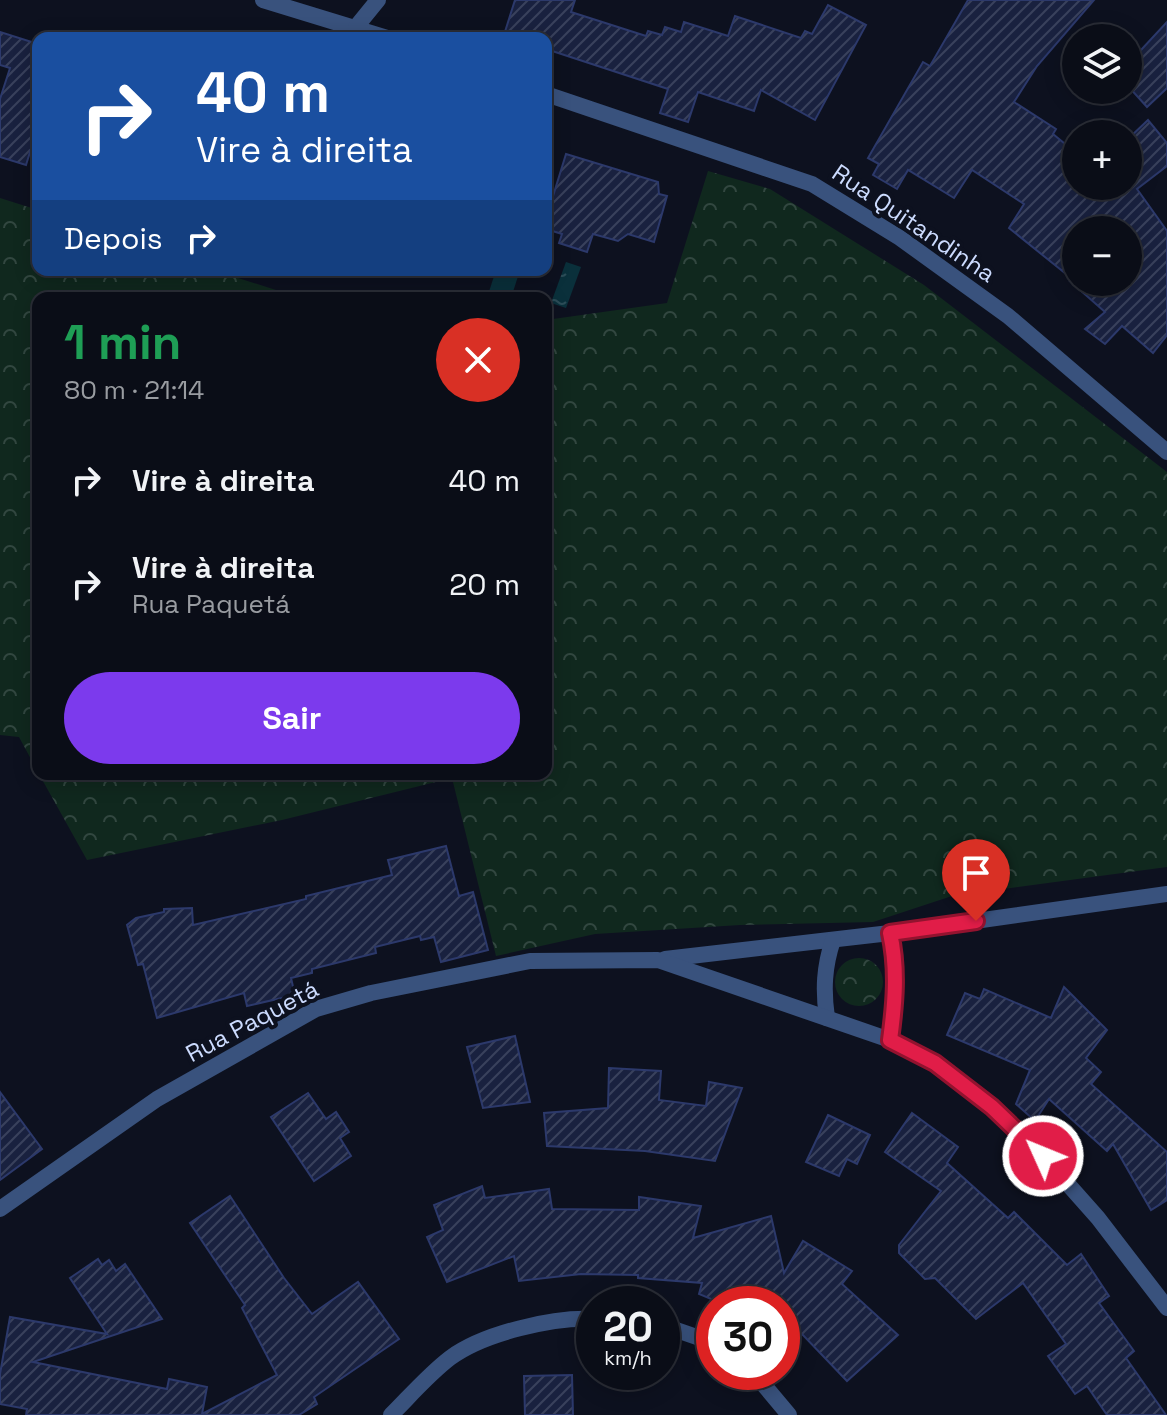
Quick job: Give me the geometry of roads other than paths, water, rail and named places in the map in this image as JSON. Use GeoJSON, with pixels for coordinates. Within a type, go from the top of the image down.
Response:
{"type":"FeatureCollection","features":[{"type":"Feature","properties":{"kind":"street"},"geometry":{"type":"LineString","coordinates":[[263,0],[370,32]]}},
{"type":"Feature","properties":{"kind":"street"},"geometry":{"type":"LineString","coordinates":[[356,27],[378,0]]}},
{"type":"Feature","properties":{"kind":"street","name":"Rua Quitandinha"},"geometry":{"type":"LineString","coordinates":[[552,96],[812,184],[900,238],[1008,316],[1167,452]]}},
{"type":"Feature","properties":{"kind":"street","name":"Rua Paquetá"},"geometry":{"type":"LineString","coordinates":[[0,1209],[157,1099],[316,1009],[371,993],[530,961],[658,960],[890,933],[1167,894]]}},
{"type":"Feature","properties":{"kind":"street"},"geometry":{"type":"LineString","coordinates":[[890,933],[895,956],[896,1001],[890,1040]]}},
{"type":"Feature","properties":{"kind":"street"},"geometry":{"type":"LineString","coordinates":[[827,1018],[825,966],[833,940]]}},
{"type":"Feature","properties":{"kind":"street","name":"Rua Paquetá"},"geometry":{"type":"LineString","coordinates":[[658,960],[890,1040],[935,1063],[992,1107],[1043,1156],[1098,1218],[1167,1308]]}},
{"type":"Feature","properties":{"kind":"street"},"geometry":{"type":"LineString","coordinates":[[391,1415],[451,1358],[487,1339],[576,1318]]}},
{"type":"Feature","properties":{"kind":"street"},"geometry":{"type":"LineString","coordinates":[[768,1390],[789,1415]]}},
{"type":"Feature","properties":{"kind":"water"},"geometry":{"type":"Polygon","coordinates":[[[566,262],[581,267],[566,308],[552,303],[566,262]]]}},
{"type":"Feature","properties":{"kind":"water"},"geometry":{"type":"Polygon","coordinates":[[[494,276],[518,276],[513,292],[489,292],[494,276]]]}}]}
